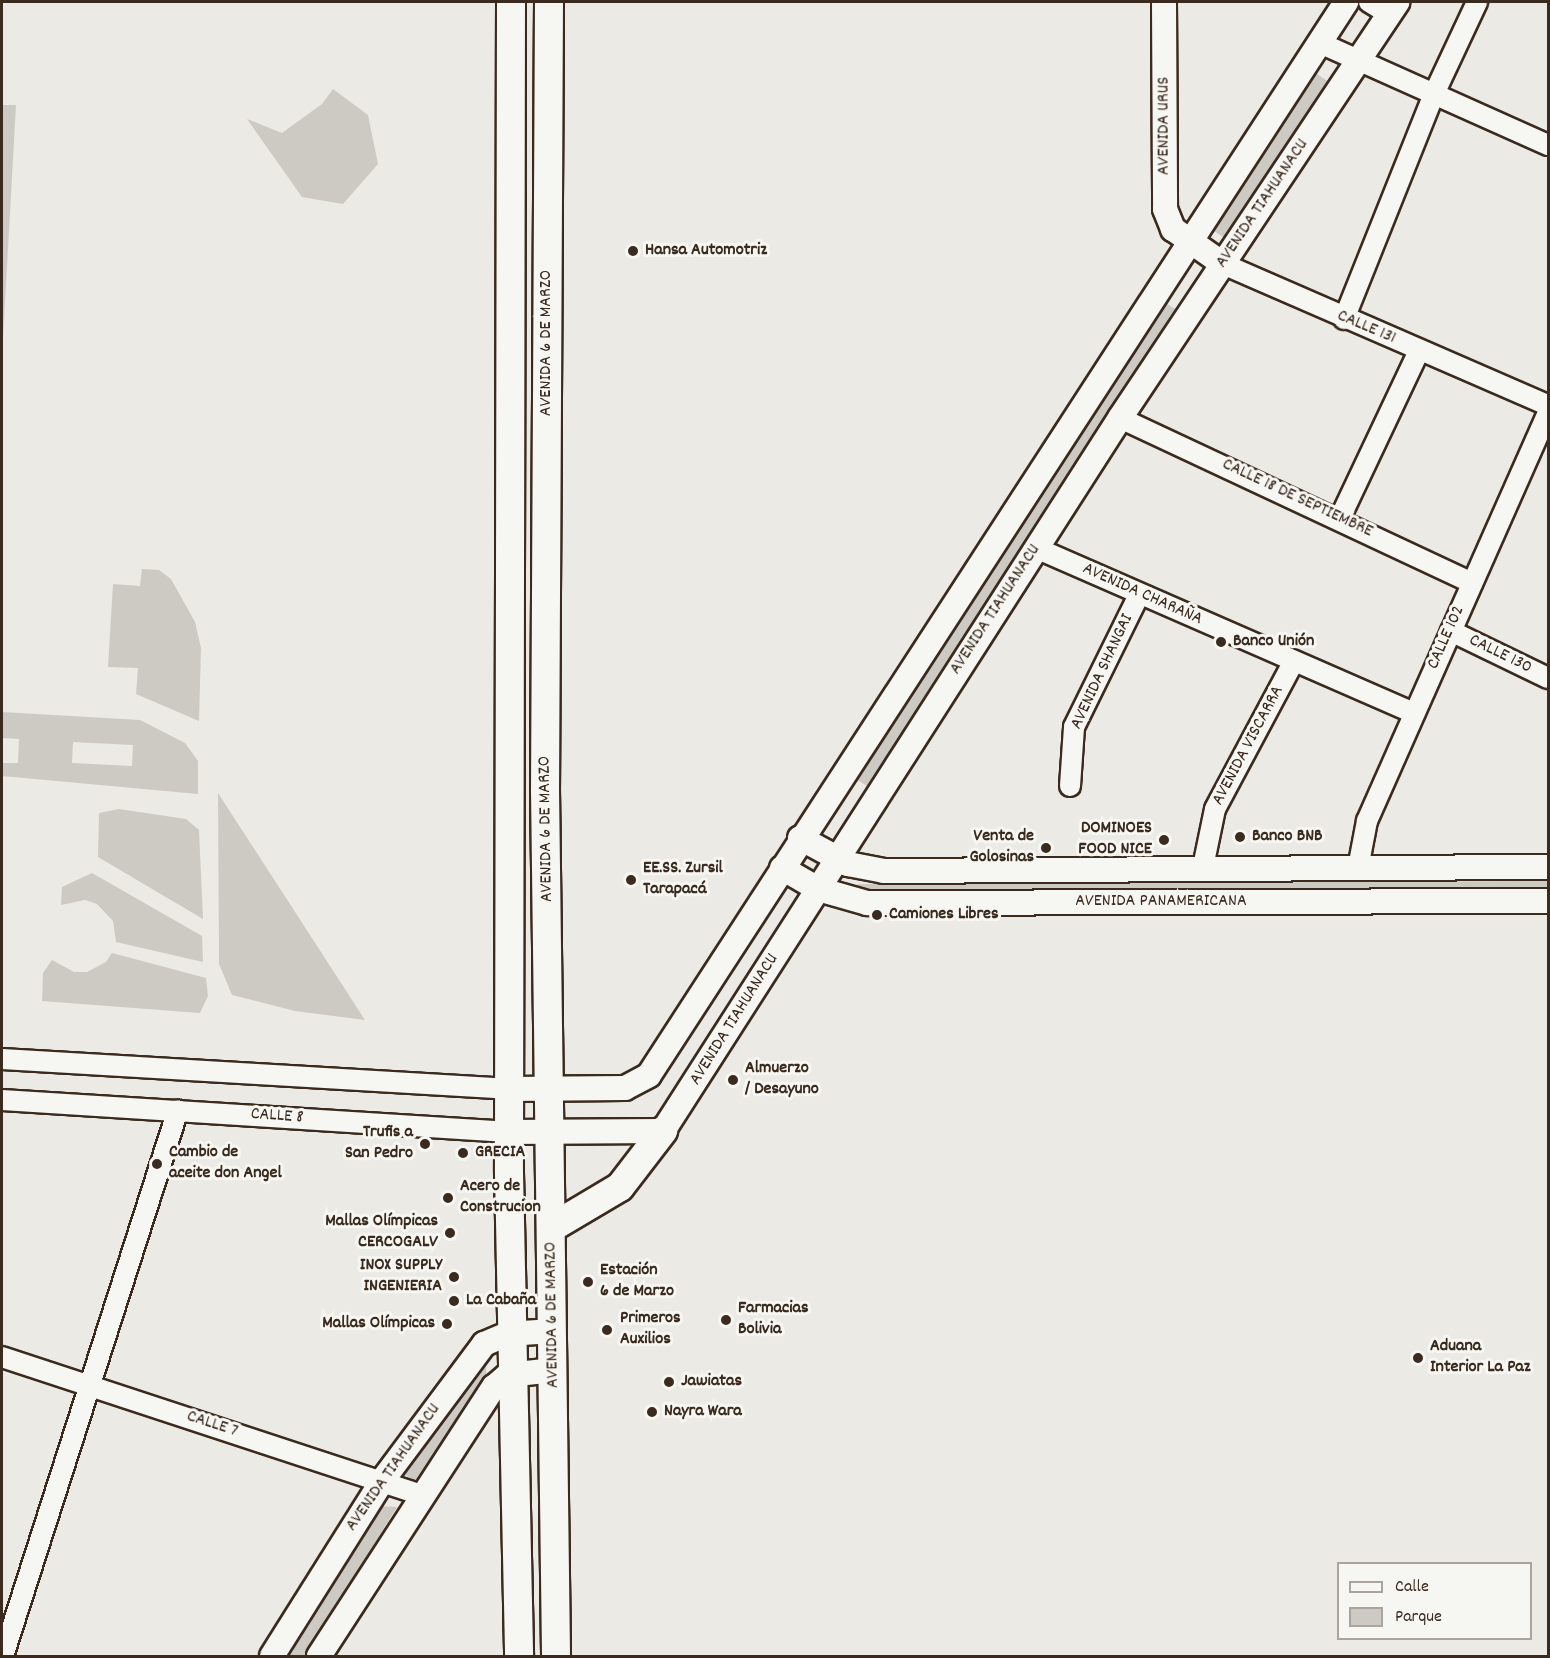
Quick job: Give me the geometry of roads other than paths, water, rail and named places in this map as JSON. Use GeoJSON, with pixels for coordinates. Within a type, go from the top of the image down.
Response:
{"type":"FeatureCollection","features":[{"type":"Feature","properties":{"kind":"highway","name":"AVENIDA 6 DE MARZO"},"geometry":{"type":"LineString","coordinates":[[511,2],[509,1132],[519,1656]]}},
{"type":"Feature","properties":{"kind":"highway","name":"AVENIDA 6 DE MARZO"},"geometry":{"type":"LineString","coordinates":[[549,2],[545,790],[552,1089],[551,1228],[556,1656]]}},
{"type":"Feature","properties":{"kind":"highway"},"geometry":{"type":"LineString","coordinates":[[551,1228],[620,1186],[663,1131]]}},
{"type":"Feature","properties":{"kind":"main road","name":"AVENIDA URUS"},"geometry":{"type":"LineString","coordinates":[[1164,2],[1165,209],[1173,230],[1188,241]]}},
{"type":"Feature","properties":{"kind":"main road"},"geometry":{"type":"LineString","coordinates":[[510,1089],[625,1088],[649,1076],[800,838],[1346,2]]}},
{"type":"Feature","properties":{"kind":"main road","name":"AVENIDA TIAHUANACU"},"geometry":{"type":"LineString","coordinates":[[663,1131],[1120,418],[1358,61],[1385,6]]}},
{"type":"Feature","properties":{"kind":"main road","name":"CALLE 131"},"geometry":{"type":"LineString","coordinates":[[1188,241],[1223,264]]}},
{"type":"Feature","properties":{"kind":"main road","name":"AVENIDA PANAMERICANA"},"geometry":{"type":"LineString","coordinates":[[800,838],[836,859],[884,870],[1548,867]]}},
{"type":"Feature","properties":{"kind":"main road","name":"AVENIDA PANAMERICANA"},"geometry":{"type":"LineString","coordinates":[[782,868],[818,889],[867,903],[1548,901]]}},
{"type":"Feature","properties":{"kind":"main road"},"geometry":{"type":"LineString","coordinates":[[552,1133],[663,1131]]}},
{"type":"Feature","properties":{"kind":"main road","name":"CALLE 8"},"geometry":{"type":"LineString","coordinates":[[509,1132],[552,1133]]}},
{"type":"Feature","properties":{"kind":"main road","name":"AVENIDA TIAHUANACU"},"geometry":{"type":"LineString","coordinates":[[272,1656],[382,1481],[484,1344],[513,1333],[553,1332]]}},
{"type":"Feature","properties":{"kind":"main road"},"geometry":{"type":"LineString","coordinates":[[514,1373],[554,1370]]}},
{"type":"Feature","properties":{"kind":"main road","name":"AVENIDA TIAHUANACU"},"geometry":{"type":"LineString","coordinates":[[319,1656],[494,1387],[514,1373]]}},
{"type":"Feature","properties":{"kind":"street"},"geometry":{"type":"LineString","coordinates":[[1344,319],[1434,94],[1477,2]]}},
{"type":"Feature","properties":{"kind":"street"},"geometry":{"type":"LineString","coordinates":[[1320,43],[1548,145]]}},
{"type":"Feature","properties":{"kind":"street","name":"CALLE 131"},"geometry":{"type":"LineString","coordinates":[[1223,264],[1344,319],[1548,405]]}},
{"type":"Feature","properties":{"kind":"street"},"geometry":{"type":"LineString","coordinates":[[1340,518],[1419,351]]}},
{"type":"Feature","properties":{"kind":"street","name":"CALLE 102"},"geometry":{"type":"LineString","coordinates":[[1358,868],[1367,821],[1548,412]]}},
{"type":"Feature","properties":{"kind":"street","name":"CALLE 18 DE SEPTIEMBRE"},"geometry":{"type":"LineString","coordinates":[[1120,418],[1340,518],[1472,583]]}},
{"type":"Feature","properties":{"kind":"street","name":"AVENIDA CHARAÑA"},"geometry":{"type":"LineString","coordinates":[[1036,548],[1293,663],[1414,713]]}},
{"type":"Feature","properties":{"kind":"street","name":"AVENIDA SHANGAI"},"geometry":{"type":"LineString","coordinates":[[1070,786],[1074,727],[1140,595]]}},
{"type":"Feature","properties":{"kind":"street","name":"CALLE 130"},"geometry":{"type":"LineString","coordinates":[[1451,631],[1548,678]]}},
{"type":"Feature","properties":{"kind":"street","name":"AVENIDA VISCARRA"},"geometry":{"type":"LineString","coordinates":[[1203,867],[1215,809],[1293,663]]}},
{"type":"Feature","properties":{"kind":"street"},"geometry":{"type":"LineString","coordinates":[[2,1059],[510,1089]]}},
{"type":"Feature","properties":{"kind":"street","name":"CALLE 8"},"geometry":{"type":"LineString","coordinates":[[2,1100],[509,1132]]}},
{"type":"Feature","properties":{"kind":"street"},"geometry":{"type":"LineString","coordinates":[[3,1656],[178,1110]]}},
{"type":"Feature","properties":{"kind":"street","name":"CALLE 7"},"geometry":{"type":"LineString","coordinates":[[2,1357],[422,1495]]}},
{"type":"Feature","properties":{"kind":"place","name":"Hansa Automotriz"},"geometry":{"type":"Point","coordinates":[633,251]}},
{"type":"Feature","properties":{"kind":"place","name":"Banco Unión"},"geometry":{"type":"Point","coordinates":[1221,642]}},
{"type":"Feature","properties":{"kind":"place","name":"Banco BNB"},"geometry":{"type":"Point","coordinates":[1240,837]}},
{"type":"Feature","properties":{"kind":"place","name":"DOMINOES FOOD NICE"},"geometry":{"type":"Point","coordinates":[1164,840]}},
{"type":"Feature","properties":{"kind":"place","name":"Venta de Golosinas"},"geometry":{"type":"Point","coordinates":[1046,848]}},
{"type":"Feature","properties":{"kind":"place","name":"EE.SS. Zursil Tarapacá"},"geometry":{"type":"Point","coordinates":[631,880]}},
{"type":"Feature","properties":{"kind":"place","name":"Camiones Libres"},"geometry":{"type":"Point","coordinates":[877,915]}},
{"type":"Feature","properties":{"kind":"place","name":"Almuerzo / Desayuno"},"geometry":{"type":"Point","coordinates":[733,1080]}},
{"type":"Feature","properties":{"kind":"place","name":"Trufis a San Pedro"},"geometry":{"type":"Point","coordinates":[425,1144]}},
{"type":"Feature","properties":{"kind":"place","name":"GRECIA"},"geometry":{"type":"Point","coordinates":[463,1153]}},
{"type":"Feature","properties":{"kind":"place","name":"Cambio de aceite don Angel"},"geometry":{"type":"Point","coordinates":[157,1164]}},
{"type":"Feature","properties":{"kind":"place","name":"Acero de Construcion"},"geometry":{"type":"Point","coordinates":[448,1198]}},
{"type":"Feature","properties":{"kind":"place","name":"Mallas Olímpicas CERCOGALV"},"geometry":{"type":"Point","coordinates":[450,1233]}},
{"type":"Feature","properties":{"kind":"place","name":"INOX SUPPLY INGENIERIA"},"geometry":{"type":"Point","coordinates":[454,1277]}},
{"type":"Feature","properties":{"kind":"place","name":"Estación 6 de Marzo"},"geometry":{"type":"Point","coordinates":[588,1282]}},
{"type":"Feature","properties":{"kind":"place","name":"La Cabaña"},"geometry":{"type":"Point","coordinates":[454,1301]}},
{"type":"Feature","properties":{"kind":"place","name":"Farmacias Bolivia"},"geometry":{"type":"Point","coordinates":[726,1320]}},
{"type":"Feature","properties":{"kind":"place","name":"Mallas Olímpicas"},"geometry":{"type":"Point","coordinates":[447,1324]}},
{"type":"Feature","properties":{"kind":"place","name":"Primeros Auxilios"},"geometry":{"type":"Point","coordinates":[607,1330]}},
{"type":"Feature","properties":{"kind":"place","name":"Aduana Interior La Paz"},"geometry":{"type":"Point","coordinates":[1418,1358]}},
{"type":"Feature","properties":{"kind":"place","name":"Jawiatas"},"geometry":{"type":"Point","coordinates":[669,1382]}},
{"type":"Feature","properties":{"kind":"place","name":"Nayra Wara"},"geometry":{"type":"Point","coordinates":[652,1412]}}]}
